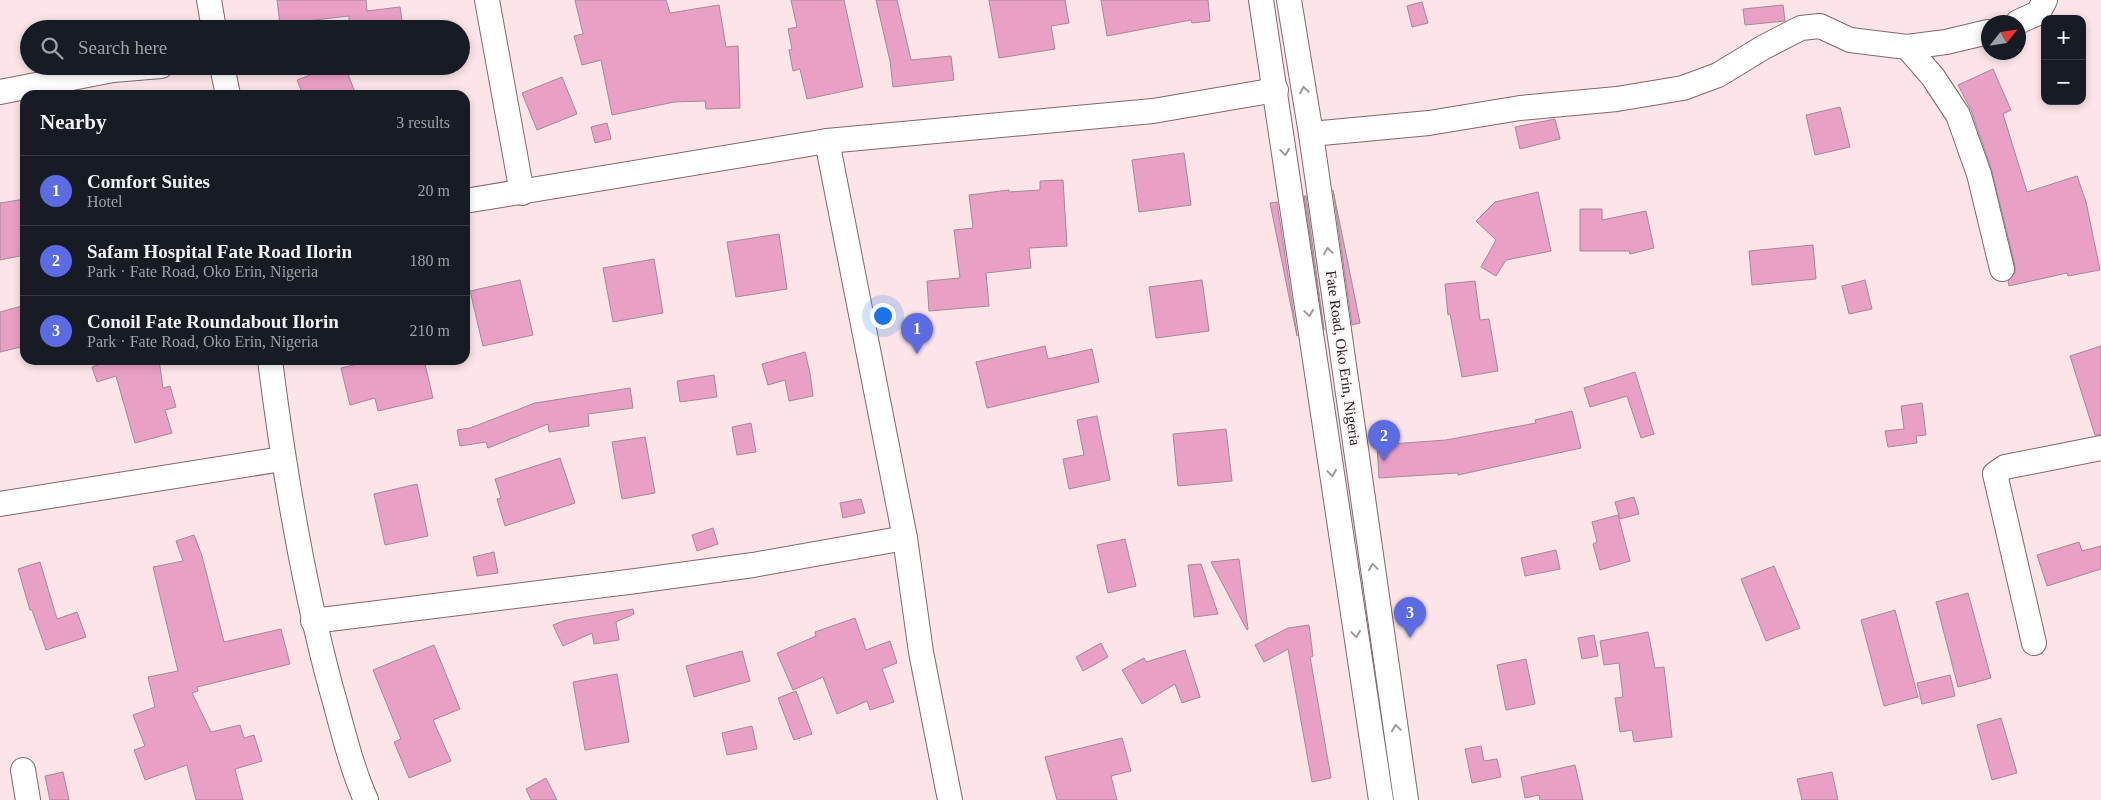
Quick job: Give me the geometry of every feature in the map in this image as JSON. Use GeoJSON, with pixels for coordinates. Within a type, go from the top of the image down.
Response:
{"type":"FeatureCollection","features":[{"type":"Feature","properties":{"kind":"street"},"geometry":{"type":"LineString","coordinates":[[209,0],[212,20]]}},
{"type":"Feature","properties":{"kind":"street"},"geometry":{"type":"LineString","coordinates":[[487,0],[522,193]]}},
{"type":"Feature","properties":{"kind":"street","name":"Fate Road, Oko Erin, Nigeria"},"geometry":{"type":"LineString","coordinates":[[1261,0],[1381,800]]}},
{"type":"Feature","properties":{"kind":"street","name":"Fate Road, Oko Erin, Nigeria"},"geometry":{"type":"LineString","coordinates":[[1289,0],[1311,134],[1406,800]]}},
{"type":"Feature","properties":{"kind":"street"},"geometry":{"type":"LineString","coordinates":[[2026,18],[2038,13],[2045,0]]}},
{"type":"Feature","properties":{"kind":"street"},"geometry":{"type":"LineString","coordinates":[[1311,134],[1429,123],[1520,108],[1617,99],[1683,88],[1718,75],[1764,46],[1801,28],[1820,26],[1850,40],[1908,47],[1946,42],[1981,34]]}},
{"type":"Feature","properties":{"kind":"street"},"geometry":{"type":"LineString","coordinates":[[1908,47],[1933,77],[1958,115],[1980,174],[2002,269]]}},
{"type":"Feature","properties":{"kind":"street"},"geometry":{"type":"LineString","coordinates":[[0,92],[87,75]]}},
{"type":"Feature","properties":{"kind":"street"},"geometry":{"type":"LineString","coordinates":[[224,75],[227,90]]}},
{"type":"Feature","properties":{"kind":"street"},"geometry":{"type":"LineString","coordinates":[[470,200],[827,141],[1153,111],[1276,90]]}},
{"type":"Feature","properties":{"kind":"street"},"geometry":{"type":"LineString","coordinates":[[827,141],[905,538],[921,652],[950,800]]}},
{"type":"Feature","properties":{"kind":"street"},"geometry":{"type":"LineString","coordinates":[[271,365],[282,459],[313,621],[355,774],[366,800]]}},
{"type":"Feature","properties":{"kind":"street"},"geometry":{"type":"LineString","coordinates":[[2034,643],[1995,474],[2005,467],[2101,448]]}},
{"type":"Feature","properties":{"kind":"street"},"geometry":{"type":"LineString","coordinates":[[0,504],[282,459]]}},
{"type":"Feature","properties":{"kind":"street"},"geometry":{"type":"LineString","coordinates":[[313,621],[636,582],[905,538]]}},
{"type":"Feature","properties":{"kind":"street"},"geometry":{"type":"LineString","coordinates":[[23,770],[28,800]]}},
{"type":"Feature","properties":{"kind":"building"},"geometry":{"type":"Polygon","coordinates":[[[277,0],[366,0],[367,11],[400,7],[402,20],[349,20],[349,16],[314,20],[280,20],[277,0]]]}},
{"type":"Feature","properties":{"kind":"building"},"geometry":{"type":"Polygon","coordinates":[[[575,0],[666,0],[670,13],[719,5],[726,47],[738,46],[740,108],[706,109],[705,101],[674,102],[612,115],[601,60],[582,65],[574,36],[583,34],[575,0]]]}},
{"type":"Feature","properties":{"kind":"building"},"geometry":{"type":"Polygon","coordinates":[[[791,0],[844,0],[863,87],[807,99],[800,69],[793,71],[789,50],[792,49],[788,29],[797,27],[791,0]]]}},
{"type":"Feature","properties":{"kind":"building"},"geometry":{"type":"Polygon","coordinates":[[[876,0],[897,0],[911,60],[951,56],[954,80],[893,87],[890,61],[876,0]]]}},
{"type":"Feature","properties":{"kind":"building"},"geometry":{"type":"Polygon","coordinates":[[[989,0],[1065,0],[1069,23],[1051,26],[1055,49],[999,58],[989,0]]]}},
{"type":"Feature","properties":{"kind":"building"},"geometry":{"type":"Polygon","coordinates":[[[1101,0],[1208,0],[1210,21],[1192,23],[1191,20],[1107,36],[1101,0]]]}},
{"type":"Feature","properties":{"kind":"building"},"geometry":{"type":"Polygon","coordinates":[[[1422,2],[1428,23],[1412,27],[1407,6],[1422,2]]]}},
{"type":"Feature","properties":{"kind":"building"},"geometry":{"type":"Polygon","coordinates":[[[1783,5],[1785,21],[1745,25],[1743,9],[1783,5]]]}},
{"type":"Feature","properties":{"kind":"building"},"geometry":{"type":"Polygon","coordinates":[[[1993,69],[2011,110],[2003,114],[2027,192],[2077,176],[2086,202],[2100,270],[2068,276],[2067,273],[2009,286],[2008,281],[2015,273],[2015,266],[1992,171],[1971,110],[1958,85],[1993,69]]]}},
{"type":"Feature","properties":{"kind":"building"},"geometry":{"type":"Polygon","coordinates":[[[310,75],[348,75],[354,90],[301,90],[297,80],[310,75]]]}},
{"type":"Feature","properties":{"kind":"building"},"geometry":{"type":"Polygon","coordinates":[[[562,77],[577,114],[537,130],[522,93],[562,77]]]}},
{"type":"Feature","properties":{"kind":"building"},"geometry":{"type":"Polygon","coordinates":[[[1840,107],[1850,147],[1815,155],[1806,115],[1840,107]]]}},
{"type":"Feature","properties":{"kind":"building"},"geometry":{"type":"Polygon","coordinates":[[[1555,119],[1560,139],[1520,149],[1515,127],[1555,119]]]}},
{"type":"Feature","properties":{"kind":"building"},"geometry":{"type":"Polygon","coordinates":[[[607,123],[611,139],[595,143],[591,127],[607,123]]]}},
{"type":"Feature","properties":{"kind":"building"},"geometry":{"type":"Polygon","coordinates":[[[1184,153],[1191,205],[1139,212],[1132,160],[1184,153]]]}},
{"type":"Feature","properties":{"kind":"building"},"geometry":{"type":"Polygon","coordinates":[[[1063,180],[1067,246],[1029,248],[1031,268],[986,273],[989,306],[929,311],[927,281],[960,278],[954,230],[973,228],[969,195],[1009,190],[1009,192],[1040,190],[1040,181],[1063,180]]]}},
{"type":"Feature","properties":{"kind":"building"},"geometry":{"type":"Polygon","coordinates":[[[1333,190],[1360,323],[1352,325],[1333,190]]]}},
{"type":"Feature","properties":{"kind":"building"},"geometry":{"type":"Polygon","coordinates":[[[1538,192],[1551,251],[1506,260],[1496,276],[1481,267],[1496,240],[1476,221],[1495,202],[1538,192]]]}},
{"type":"Feature","properties":{"kind":"building"},"geometry":{"type":"Polygon","coordinates":[[[1304,196],[1306,196],[1324,330],[1304,196]]]}},
{"type":"Feature","properties":{"kind":"building"},"geometry":{"type":"Polygon","coordinates":[[[20,200],[20,256],[0,260],[0,203],[20,200]]]}},
{"type":"Feature","properties":{"kind":"building"},"geometry":{"type":"Polygon","coordinates":[[[1277,202],[1297,335],[1297,336],[1270,203],[1277,202]]]}},
{"type":"Feature","properties":{"kind":"building"},"geometry":{"type":"Polygon","coordinates":[[[1580,209],[1602,209],[1602,220],[1646,211],[1654,248],[1630,254],[1629,251],[1580,251],[1580,209]]]}},
{"type":"Feature","properties":{"kind":"building"},"geometry":{"type":"Polygon","coordinates":[[[779,234],[787,289],[736,297],[727,242],[779,234]]]}},
{"type":"Feature","properties":{"kind":"building"},"geometry":{"type":"Polygon","coordinates":[[[1813,245],[1816,279],[1752,285],[1749,251],[1813,245]]]}},
{"type":"Feature","properties":{"kind":"building"},"geometry":{"type":"Polygon","coordinates":[[[654,259],[663,313],[613,322],[603,268],[654,259]]]}},
{"type":"Feature","properties":{"kind":"building"},"geometry":{"type":"Polygon","coordinates":[[[520,280],[533,335],[483,346],[470,291],[520,280]]]}},
{"type":"Feature","properties":{"kind":"building"},"geometry":{"type":"Polygon","coordinates":[[[1202,280],[1209,331],[1156,338],[1149,287],[1202,280]]]}},
{"type":"Feature","properties":{"kind":"building"},"geometry":{"type":"Polygon","coordinates":[[[1865,280],[1872,309],[1849,314],[1842,286],[1865,280]]]}},
{"type":"Feature","properties":{"kind":"building"},"geometry":{"type":"Polygon","coordinates":[[[1475,281],[1480,320],[1489,319],[1498,371],[1462,377],[1450,314],[1448,315],[1445,284],[1475,281]]]}},
{"type":"Feature","properties":{"kind":"building"},"geometry":{"type":"Polygon","coordinates":[[[20,307],[20,347],[0,352],[0,312],[20,307]]]}},
{"type":"Feature","properties":{"kind":"building"},"geometry":{"type":"Polygon","coordinates":[[[1045,346],[1048,359],[1092,349],[1099,382],[987,408],[976,362],[1045,346]]]}},
{"type":"Feature","properties":{"kind":"building"},"geometry":{"type":"Polygon","coordinates":[[[2101,346],[2101,435],[2095,435],[2070,356],[2101,346]]]}},
{"type":"Feature","properties":{"kind":"building"},"geometry":{"type":"Polygon","coordinates":[[[805,352],[813,396],[789,401],[785,380],[768,385],[762,364],[805,352]]]}},
{"type":"Feature","properties":{"kind":"building"},"geometry":{"type":"Polygon","coordinates":[[[97,365],[160,365],[163,388],[170,386],[176,407],[165,410],[172,433],[135,443],[116,376],[97,382],[92,367],[97,365]]]}},
{"type":"Feature","properties":{"kind":"building"},"geometry":{"type":"Polygon","coordinates":[[[353,365],[425,365],[433,398],[378,411],[375,398],[350,405],[341,368],[353,365]]]}},
{"type":"Feature","properties":{"kind":"building"},"geometry":{"type":"Polygon","coordinates":[[[1635,372],[1654,434],[1641,438],[1627,396],[1590,407],[1584,388],[1635,372]]]}},
{"type":"Feature","properties":{"kind":"building"},"geometry":{"type":"Polygon","coordinates":[[[714,375],[717,397],[680,402],[677,381],[714,375]]]}},
{"type":"Feature","properties":{"kind":"building"},"geometry":{"type":"Polygon","coordinates":[[[630,388],[633,408],[588,414],[589,426],[549,432],[548,424],[488,448],[486,442],[460,446],[457,430],[470,428],[535,403],[630,388]]]}},
{"type":"Feature","properties":{"kind":"building"},"geometry":{"type":"Polygon","coordinates":[[[1922,403],[1926,435],[1916,436],[1917,443],[1888,447],[1885,431],[1904,429],[1901,406],[1922,403]]]}},
{"type":"Feature","properties":{"kind":"building"},"geometry":{"type":"Polygon","coordinates":[[[1572,411],[1581,448],[1458,475],[1458,473],[1379,478],[1377,445],[1446,440],[1536,423],[1535,420],[1572,411]]]}},
{"type":"Feature","properties":{"kind":"building"},"geometry":{"type":"Polygon","coordinates":[[[1097,416],[1110,480],[1069,489],[1063,459],[1084,455],[1077,420],[1097,416]]]}},
{"type":"Feature","properties":{"kind":"building"},"geometry":{"type":"Polygon","coordinates":[[[751,423],[756,452],[737,455],[732,427],[751,423]]]}},
{"type":"Feature","properties":{"kind":"building"},"geometry":{"type":"Polygon","coordinates":[[[1226,429],[1232,481],[1178,486],[1173,434],[1226,429]]]}},
{"type":"Feature","properties":{"kind":"building"},"geometry":{"type":"Polygon","coordinates":[[[645,437],[655,493],[622,499],[612,442],[645,437]]]}},
{"type":"Feature","properties":{"kind":"building"},"geometry":{"type":"Polygon","coordinates":[[[560,458],[575,503],[505,526],[497,499],[501,498],[495,479],[560,458]]]}},
{"type":"Feature","properties":{"kind":"building"},"geometry":{"type":"Polygon","coordinates":[[[417,484],[428,536],[385,545],[374,494],[417,484]]]}},
{"type":"Feature","properties":{"kind":"building"},"geometry":{"type":"Polygon","coordinates":[[[1634,497],[1639,514],[1620,519],[1615,502],[1634,497]]]}},
{"type":"Feature","properties":{"kind":"building"},"geometry":{"type":"Polygon","coordinates":[[[861,499],[865,513],[843,518],[840,503],[861,499]]]}},
{"type":"Feature","properties":{"kind":"building"},"geometry":{"type":"Polygon","coordinates":[[[1618,515],[1630,561],[1600,570],[1593,544],[1597,542],[1592,522],[1618,515]]]}},
{"type":"Feature","properties":{"kind":"building"},"geometry":{"type":"Polygon","coordinates":[[[713,528],[718,544],[697,551],[692,535],[713,528]]]}},
{"type":"Feature","properties":{"kind":"building"},"geometry":{"type":"Polygon","coordinates":[[[194,535],[202,556],[224,642],[281,629],[290,664],[197,687],[198,691],[192,693],[211,732],[240,725],[244,738],[254,735],[262,761],[235,769],[243,800],[196,800],[187,765],[145,780],[134,750],[145,746],[133,715],[155,707],[148,677],[178,671],[153,567],[183,561],[176,541],[194,535]]]}},
{"type":"Feature","properties":{"kind":"building"},"geometry":{"type":"Polygon","coordinates":[[[1125,539],[1136,586],[1108,593],[1097,545],[1125,539]]]}},
{"type":"Feature","properties":{"kind":"building"},"geometry":{"type":"Polygon","coordinates":[[[2079,542],[2082,551],[2101,546],[2101,569],[2047,586],[2037,555],[2079,542]]]}},
{"type":"Feature","properties":{"kind":"building"},"geometry":{"type":"Polygon","coordinates":[[[1556,550],[1560,569],[1525,576],[1521,558],[1556,550]]]}},
{"type":"Feature","properties":{"kind":"building"},"geometry":{"type":"Polygon","coordinates":[[[494,552],[498,573],[477,576],[473,557],[494,552]]]}},
{"type":"Feature","properties":{"kind":"building"},"geometry":{"type":"Polygon","coordinates":[[[1239,559],[1248,629],[1247,630],[1211,562],[1239,559]]]}},
{"type":"Feature","properties":{"kind":"building"},"geometry":{"type":"Polygon","coordinates":[[[40,562],[57,619],[77,612],[86,637],[46,650],[32,610],[30,610],[18,569],[40,562]]]}},
{"type":"Feature","properties":{"kind":"building"},"geometry":{"type":"Polygon","coordinates":[[[1201,564],[1218,614],[1194,617],[1188,565],[1201,564]]]}},
{"type":"Feature","properties":{"kind":"building"},"geometry":{"type":"Polygon","coordinates":[[[1774,566],[1800,628],[1766,641],[1741,579],[1774,566]]]}},
{"type":"Feature","properties":{"kind":"building"},"geometry":{"type":"Polygon","coordinates":[[[1968,593],[1991,678],[1958,687],[1936,602],[1968,593]]]}},
{"type":"Feature","properties":{"kind":"building"},"geometry":{"type":"Polygon","coordinates":[[[633,609],[634,614],[616,622],[619,640],[594,644],[592,633],[563,646],[553,625],[566,620],[633,609]]]}},
{"type":"Feature","properties":{"kind":"building"},"geometry":{"type":"Polygon","coordinates":[[[1895,610],[1918,697],[1884,706],[1861,620],[1895,610]]]}},
{"type":"Feature","properties":{"kind":"building"},"geometry":{"type":"Polygon","coordinates":[[[855,618],[866,650],[890,641],[897,663],[882,669],[894,702],[870,710],[867,701],[837,714],[823,677],[793,690],[777,653],[816,636],[815,632],[855,618]]]}},
{"type":"Feature","properties":{"kind":"building"},"geometry":{"type":"Polygon","coordinates":[[[1309,625],[1313,656],[1310,657],[1331,778],[1312,782],[1288,649],[1264,662],[1255,645],[1288,628],[1309,625]]]}},
{"type":"Feature","properties":{"kind":"building"},"geometry":{"type":"Polygon","coordinates":[[[1648,632],[1655,668],[1664,667],[1672,737],[1634,742],[1632,730],[1620,732],[1615,698],[1623,697],[1619,663],[1604,665],[1600,641],[1648,632]]]}},
{"type":"Feature","properties":{"kind":"building"},"geometry":{"type":"Polygon","coordinates":[[[1594,635],[1598,656],[1582,659],[1578,638],[1594,635]]]}},
{"type":"Feature","properties":{"kind":"building"},"geometry":{"type":"Polygon","coordinates":[[[1101,643],[1108,657],[1083,671],[1076,657],[1101,643]]]}},
{"type":"Feature","properties":{"kind":"building"},"geometry":{"type":"Polygon","coordinates":[[[434,645],[460,709],[433,720],[451,761],[409,778],[394,742],[401,739],[373,670],[434,645]]]}},
{"type":"Feature","properties":{"kind":"building"},"geometry":{"type":"Polygon","coordinates":[[[1185,650],[1200,697],[1182,703],[1175,684],[1142,704],[1122,670],[1144,658],[1146,662],[1185,650]]]}},
{"type":"Feature","properties":{"kind":"building"},"geometry":{"type":"Polygon","coordinates":[[[742,651],[750,681],[694,697],[686,666],[742,651]]]}},
{"type":"Feature","properties":{"kind":"building"},"geometry":{"type":"Polygon","coordinates":[[[1526,659],[1535,704],[1506,710],[1497,665],[1526,659]]]}},
{"type":"Feature","properties":{"kind":"building"},"geometry":{"type":"Polygon","coordinates":[[[617,674],[629,742],[585,750],[573,682],[617,674]]]}},
{"type":"Feature","properties":{"kind":"building"},"geometry":{"type":"Polygon","coordinates":[[[1950,675],[1955,696],[1922,704],[1917,683],[1950,675]]]}},
{"type":"Feature","properties":{"kind":"building"},"geometry":{"type":"Polygon","coordinates":[[[796,691],[812,734],[794,740],[778,698],[796,691]]]}},
{"type":"Feature","properties":{"kind":"building"},"geometry":{"type":"Polygon","coordinates":[[[2001,718],[2017,773],[1992,780],[1977,725],[2001,718]]]}},
{"type":"Feature","properties":{"kind":"building"},"geometry":{"type":"Polygon","coordinates":[[[752,726],[757,749],[727,755],[722,733],[752,726]]]}},
{"type":"Feature","properties":{"kind":"building"},"geometry":{"type":"Polygon","coordinates":[[[1122,738],[1131,771],[1111,776],[1117,800],[1057,800],[1045,757],[1122,738]]]}},
{"type":"Feature","properties":{"kind":"building"},"geometry":{"type":"Polygon","coordinates":[[[1481,746],[1484,761],[1497,759],[1501,777],[1472,783],[1465,749],[1481,746]]]}},
{"type":"Feature","properties":{"kind":"building"},"geometry":{"type":"Polygon","coordinates":[[[1575,765],[1583,800],[1540,800],[1539,795],[1525,798],[1521,777],[1575,765]]]}},
{"type":"Feature","properties":{"kind":"building"},"geometry":{"type":"Polygon","coordinates":[[[63,772],[69,800],[50,800],[45,776],[63,772]]]}},
{"type":"Feature","properties":{"kind":"building"},"geometry":{"type":"Polygon","coordinates":[[[1832,772],[1838,800],[1802,800],[1797,779],[1832,772]]]}},
{"type":"Feature","properties":{"kind":"building"},"geometry":{"type":"Polygon","coordinates":[[[546,778],[557,800],[531,800],[526,789],[546,778]]]}},
{"type":"Feature","properties":{"kind":"place","name":"Comfort Suites"},"geometry":{"type":"Point","coordinates":[917,354]}},
{"type":"Feature","properties":{"kind":"place","name":"Safam Hospital Fate Road Ilorin"},"geometry":{"type":"Point","coordinates":[1384,461]}},
{"type":"Feature","properties":{"kind":"place","name":"Conoil Fate Roundabout Ilorin"},"geometry":{"type":"Point","coordinates":[1410,638]}}]}
